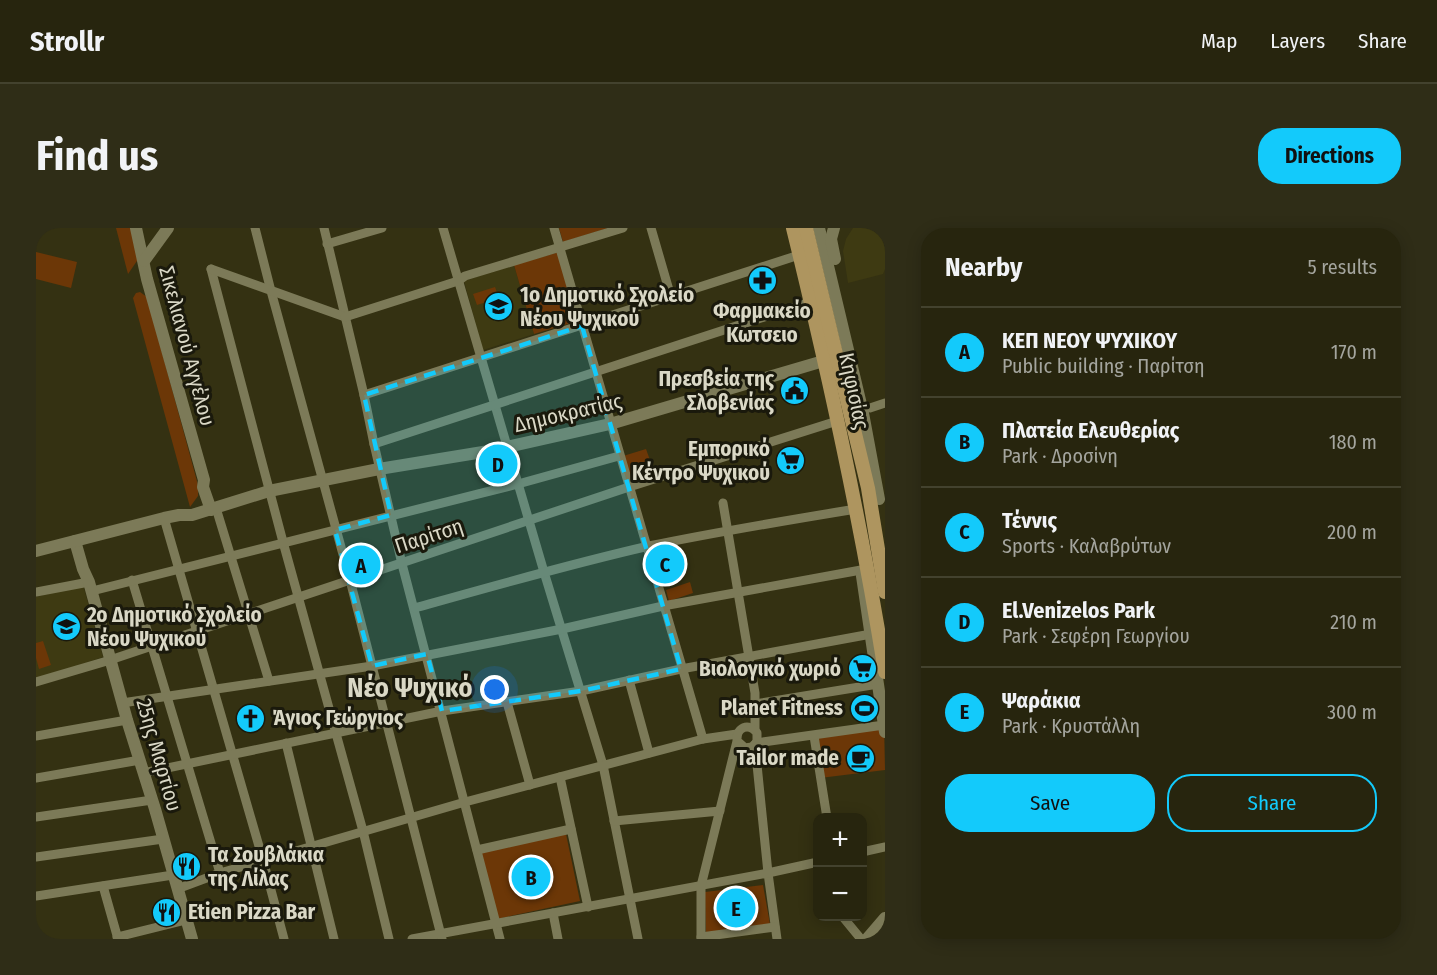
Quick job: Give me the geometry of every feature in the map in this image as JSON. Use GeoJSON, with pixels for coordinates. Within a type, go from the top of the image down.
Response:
{"type":"FeatureCollection","features":[{"type":"Feature","properties":{"kind":"main road","name":"Κηφισίας"},"geometry":{"type":"LineString","coordinates":[[793,228],[833,392],[867,560],[885,672]]}},
{"type":"Feature","properties":{"kind":"main road","name":"Κηφισίας"},"geometry":{"type":"LineString","coordinates":[[806,228],[868,488],[885,592]]}},
{"type":"Feature","properties":{"kind":"main road"},"geometry":{"type":"LineString","coordinates":[[879,558],[882,495]]}},
{"type":"Feature","properties":{"kind":"main road"},"geometry":{"type":"LineString","coordinates":[[862,576],[877,620]]}},
{"type":"Feature","properties":{"kind":"street"},"geometry":{"type":"LineString","coordinates":[[136,228],[144,261]]}},
{"type":"Feature","properties":{"kind":"street","name":"Σικελιανού Αγγέλου"},"geometry":{"type":"LineString","coordinates":[[168,228],[144,261],[147,279],[204,480],[203,487],[212,506]]}},
{"type":"Feature","properties":{"kind":"street"},"geometry":{"type":"LineString","coordinates":[[255,228],[350,580],[441,936]]}},
{"type":"Feature","properties":{"kind":"street"},"geometry":{"type":"LineString","coordinates":[[324,228],[402,564],[500,939]]}},
{"type":"Feature","properties":{"kind":"street"},"geometry":{"type":"LineString","coordinates":[[327,244],[382,228]]}},
{"type":"Feature","properties":{"kind":"street"},"geometry":{"type":"LineString","coordinates":[[443,228],[603,765],[638,939]]}},
{"type":"Feature","properties":{"kind":"street"},"geometry":{"type":"LineString","coordinates":[[554,228],[703,739]]}},
{"type":"Feature","properties":{"kind":"street"},"geometry":{"type":"LineString","coordinates":[[389,939],[363,831],[269,491],[211,269],[345,317],[458,281],[465,276],[623,228]]}},
{"type":"Feature","properties":{"kind":"street"},"geometry":{"type":"LineString","coordinates":[[651,228],[671,297]]}},
{"type":"Feature","properties":{"kind":"street"},"geometry":{"type":"LineString","coordinates":[[739,734],[745,748],[756,744],[885,728],[862,576],[834,422],[789,228]]}},
{"type":"Feature","properties":{"kind":"street"},"geometry":{"type":"LineString","coordinates":[[819,228],[882,495]]}},
{"type":"Feature","properties":{"kind":"street"},"geometry":{"type":"LineString","coordinates":[[825,250],[825,236],[832,228]]}},
{"type":"Feature","properties":{"kind":"street"},"geometry":{"type":"LineString","coordinates":[[832,228],[833,249],[870,408],[882,495]]}},
{"type":"Feature","properties":{"kind":"street"},"geometry":{"type":"LineString","coordinates":[[364,395],[796,256]]}},
{"type":"Feature","properties":{"kind":"street"},"geometry":{"type":"LineString","coordinates":[[374,444],[807,303]]}},
{"type":"Feature","properties":{"kind":"street","name":"Δημοκρατίας"},"geometry":{"type":"LineString","coordinates":[[36,551],[212,506],[238,495],[248,496],[379,468],[507,447],[610,424],[820,362]]}},
{"type":"Feature","properties":{"kind":"street"},"geometry":{"type":"LineString","coordinates":[[870,408],[885,403]]}},
{"type":"Feature","properties":{"kind":"street","name":"Παρίτση"},"geometry":{"type":"LineString","coordinates":[[36,682],[834,422]]}},
{"type":"Feature","properties":{"kind":"street"},"geometry":{"type":"LineString","coordinates":[[36,592],[132,580],[518,484],[619,456]]}},
{"type":"Feature","properties":{"kind":"street"},"geometry":{"type":"LineString","coordinates":[[723,503],[755,693],[755,730],[758,738],[756,744],[768,873],[777,939]]}},
{"type":"Feature","properties":{"kind":"street"},"geometry":{"type":"LineString","coordinates":[[212,506],[231,556],[269,681]]}},
{"type":"Feature","properties":{"kind":"street"},"geometry":{"type":"LineString","coordinates":[[415,608],[544,572],[646,547],[727,530],[850,510]]}},
{"type":"Feature","properties":{"kind":"street"},"geometry":{"type":"LineString","coordinates":[[164,518],[284,939]]}},
{"type":"Feature","properties":{"kind":"street","name":"25ης Μαρτίου"},"geometry":{"type":"LineString","coordinates":[[79,540],[82,569],[90,586],[112,659],[122,703],[192,939]]}},
{"type":"Feature","properties":{"kind":"street"},"geometry":{"type":"LineString","coordinates":[[122,703],[372,666],[562,629],[663,606],[862,576]]}},
{"type":"Feature","properties":{"kind":"street"},"geometry":{"type":"LineString","coordinates":[[132,580],[220,873]]}},
{"type":"Feature","properties":{"kind":"street"},"geometry":{"type":"LineString","coordinates":[[143,773],[442,711],[581,691],[681,669],[871,634]]}},
{"type":"Feature","properties":{"kind":"street"},"geometry":{"type":"LineString","coordinates":[[629,680],[649,753]]}},
{"type":"Feature","properties":{"kind":"street"},"geometry":{"type":"LineString","coordinates":[[755,705],[878,684]]}},
{"type":"Feature","properties":{"kind":"street"},"geometry":{"type":"LineString","coordinates":[[507,702],[530,785]]}},
{"type":"Feature","properties":{"kind":"street"},"geometry":{"type":"LineString","coordinates":[[755,705],[739,734],[701,886],[702,938],[775,927]]}},
{"type":"Feature","properties":{"kind":"street"},"geometry":{"type":"LineString","coordinates":[[36,736],[127,720]]}},
{"type":"Feature","properties":{"kind":"street"},"geometry":{"type":"LineString","coordinates":[[177,889],[263,860],[465,802],[703,739],[739,734],[749,727],[755,730]]}},
{"type":"Feature","properties":{"kind":"street"},"geometry":{"type":"LineString","coordinates":[[814,736],[826,813]]}},
{"type":"Feature","properties":{"kind":"street"},"geometry":{"type":"LineString","coordinates":[[286,743],[334,939]]}},
{"type":"Feature","properties":{"kind":"street"},"geometry":{"type":"LineString","coordinates":[[36,778],[140,760]]}},
{"type":"Feature","properties":{"kind":"street"},"geometry":{"type":"LineString","coordinates":[[560,777],[588,907]]}},
{"type":"Feature","properties":{"kind":"street"},"geometry":{"type":"LineString","coordinates":[[36,817],[152,800]]}},
{"type":"Feature","properties":{"kind":"street"},"geometry":{"type":"LineString","coordinates":[[614,821],[720,811]]}},
{"type":"Feature","properties":{"kind":"street"},"geometry":{"type":"LineString","coordinates":[[477,850],[571,829]]}},
{"type":"Feature","properties":{"kind":"street"},"geometry":{"type":"LineString","coordinates":[[36,856],[163,839]]}},
{"type":"Feature","properties":{"kind":"street"},"geometry":{"type":"LineString","coordinates":[[867,851],[885,847]]}},
{"type":"Feature","properties":{"kind":"street"},"geometry":{"type":"LineString","coordinates":[[412,939],[441,936],[813,863]]}},
{"type":"Feature","properties":{"kind":"street"},"geometry":{"type":"LineString","coordinates":[[36,896],[173,875]]}},
{"type":"Feature","properties":{"kind":"street"},"geometry":{"type":"LineString","coordinates":[[103,886],[117,938],[186,920]]}},
{"type":"Feature","properties":{"kind":"street"},"geometry":{"type":"LineString","coordinates":[[553,913],[558,939]]}},
{"type":"Feature","properties":{"kind":"street"},"geometry":{"type":"LineString","coordinates":[[867,939],[885,918]]}},
{"type":"Feature","properties":{"kind":"street"},"geometry":{"type":"LineString","coordinates":[[846,921],[861,939]]}},
{"type":"Feature","properties":{"kind":"street"},"geometry":{"type":"LineString","coordinates":[[873,939],[885,929]]}},
{"type":"Feature","properties":{"kind":"highlighted area"},"geometry":{"type":"Polygon","coordinates":[[[582,326],[681,669],[581,691],[442,711],[427,654],[372,666],[335,530],[391,515],[364,395],[582,326]]]}},
{"type":"Feature","properties":{"kind":"shaded area"},"geometry":{"type":"Polygon","coordinates":[[[116,228],[133,228],[139,258],[128,274],[116,228]]]}},
{"type":"Feature","properties":{"kind":"shaded area"},"geometry":{"type":"Polygon","coordinates":[[[559,228],[608,228],[563,242],[559,228]]]}},
{"type":"Feature","properties":{"kind":"shaded area"},"geometry":{"type":"Polygon","coordinates":[[[853,228],[885,228],[885,269],[883,274],[848,283],[843,251],[846,239],[853,228]]]}},
{"type":"Feature","properties":{"kind":"shaded area"},"geometry":{"type":"Polygon","coordinates":[[[36,252],[77,262],[71,288],[36,279],[36,252]]]}},
{"type":"Feature","properties":{"kind":"shaded area"},"geometry":{"type":"Polygon","coordinates":[[[559,252],[578,321],[534,334],[514,265],[559,252]]]}},
{"type":"Feature","properties":{"kind":"shaded area","name":"1ο Δημοτικό Σχολείο Νέου Ψυχικού"},"geometry":{"type":"Polygon","coordinates":[[[514,265],[534,334],[483,350],[464,281],[514,265]]]}},
{"type":"Feature","properties":{"kind":"shaded area"},"geometry":{"type":"Polygon","coordinates":[[[495,287],[499,298],[477,305],[473,294],[495,287]]]}},
{"type":"Feature","properties":{"kind":"shaded area"},"geometry":{"type":"Polygon","coordinates":[[[140,292],[147,297],[198,485],[198,496],[190,507],[133,298],[136,293],[140,292]]]}},
{"type":"Feature","properties":{"kind":"shaded area"},"geometry":{"type":"Polygon","coordinates":[[[500,448],[508,477],[497,480],[489,451],[500,448]]]}},
{"type":"Feature","properties":{"kind":"shaded area"},"geometry":{"type":"Polygon","coordinates":[[[646,449],[655,474],[632,482],[623,456],[646,449]]]}},
{"type":"Feature","properties":{"kind":"shaded area"},"geometry":{"type":"Polygon","coordinates":[[[669,548],[675,576],[661,579],[655,551],[669,548]]]}},
{"type":"Feature","properties":{"kind":"shaded area"},"geometry":{"type":"Polygon","coordinates":[[[690,582],[693,593],[669,601],[666,590],[690,582]]]}},
{"type":"Feature","properties":{"kind":"shaded area","name":"2ο Δημοτικό Σχολείο Νέου Ψυχικού"},"geometry":{"type":"Polygon","coordinates":[[[83,585],[103,657],[36,679],[36,597],[83,585]]]}},
{"type":"Feature","properties":{"kind":"shaded area"},"geometry":{"type":"Polygon","coordinates":[[[43,641],[51,665],[39,669],[36,643],[43,641]]]}},
{"type":"Feature","properties":{"kind":"shaded area"},"geometry":{"type":"Polygon","coordinates":[[[884,725],[885,770],[820,778],[814,736],[884,725]]]}},
{"type":"Feature","properties":{"kind":"shaded area"},"geometry":{"type":"Polygon","coordinates":[[[566,834],[580,901],[497,919],[481,853],[566,834]]]}},
{"type":"Feature","properties":{"kind":"shaded area"},"geometry":{"type":"Polygon","coordinates":[[[763,885],[770,924],[706,933],[705,892],[763,885]]]}},
{"type":"Feature","properties":{"kind":"place","name":"Φαρμακείο Κωτσειο"},"geometry":{"type":"Point","coordinates":[762,280]}},
{"type":"Feature","properties":{"kind":"place","name":"1ο Δημοτικό Σχολείο Νέου Ψυχικού"},"geometry":{"type":"Point","coordinates":[499,307]}},
{"type":"Feature","properties":{"kind":"place","name":"Πρεσβεία της Σλοβενίας"},"geometry":{"type":"Point","coordinates":[795,391]}},
{"type":"Feature","properties":{"kind":"place","name":"Εμπορικό Κέντρο Ψυχικού"},"geometry":{"type":"Point","coordinates":[791,461]}},
{"type":"Feature","properties":{"kind":"place","name":"El.Venizelos Park"},"geometry":{"type":"Point","coordinates":[498,464]}},
{"type":"Feature","properties":{"kind":"place","name":"Τέννις"},"geometry":{"type":"Point","coordinates":[665,564]}},
{"type":"Feature","properties":{"kind":"place","name":"ΚΕΠ ΝΕΟΥ ΨΥΧΙΚΟΥ"},"geometry":{"type":"Point","coordinates":[361,565]}},
{"type":"Feature","properties":{"kind":"place","name":"2ο Δημοτικό Σχολείο Νέου Ψυχικού"},"geometry":{"type":"Point","coordinates":[66,627]}},
{"type":"Feature","properties":{"kind":"place","name":"Βιολογικό χωριό"},"geometry":{"type":"Point","coordinates":[862,669]}},
{"type":"Feature","properties":{"kind":"place","name":"Planet Fitness"},"geometry":{"type":"Point","coordinates":[864,708]}},
{"type":"Feature","properties":{"kind":"place","name":"Άγιος Γεώργιος"},"geometry":{"type":"Point","coordinates":[251,718]}},
{"type":"Feature","properties":{"kind":"place","name":"Tailor made"},"geometry":{"type":"Point","coordinates":[860,758]}},
{"type":"Feature","properties":{"kind":"place","name":"Τα Σουβλάκια της Λίλας"},"geometry":{"type":"Point","coordinates":[187,867]}},
{"type":"Feature","properties":{"kind":"place","name":"Πλατεία Ελευθερίας"},"geometry":{"type":"Point","coordinates":[531,877]}},
{"type":"Feature","properties":{"kind":"place","name":"Ψαράκια"},"geometry":{"type":"Point","coordinates":[736,908]}},
{"type":"Feature","properties":{"kind":"place","name":"Etien Pizza Bar"},"geometry":{"type":"Point","coordinates":[167,912]}},
{"type":"Feature","properties":{"kind":"district","name":"Νέο Ψυχικό"},"geometry":{"type":"Point","coordinates":[410,688]}}]}
